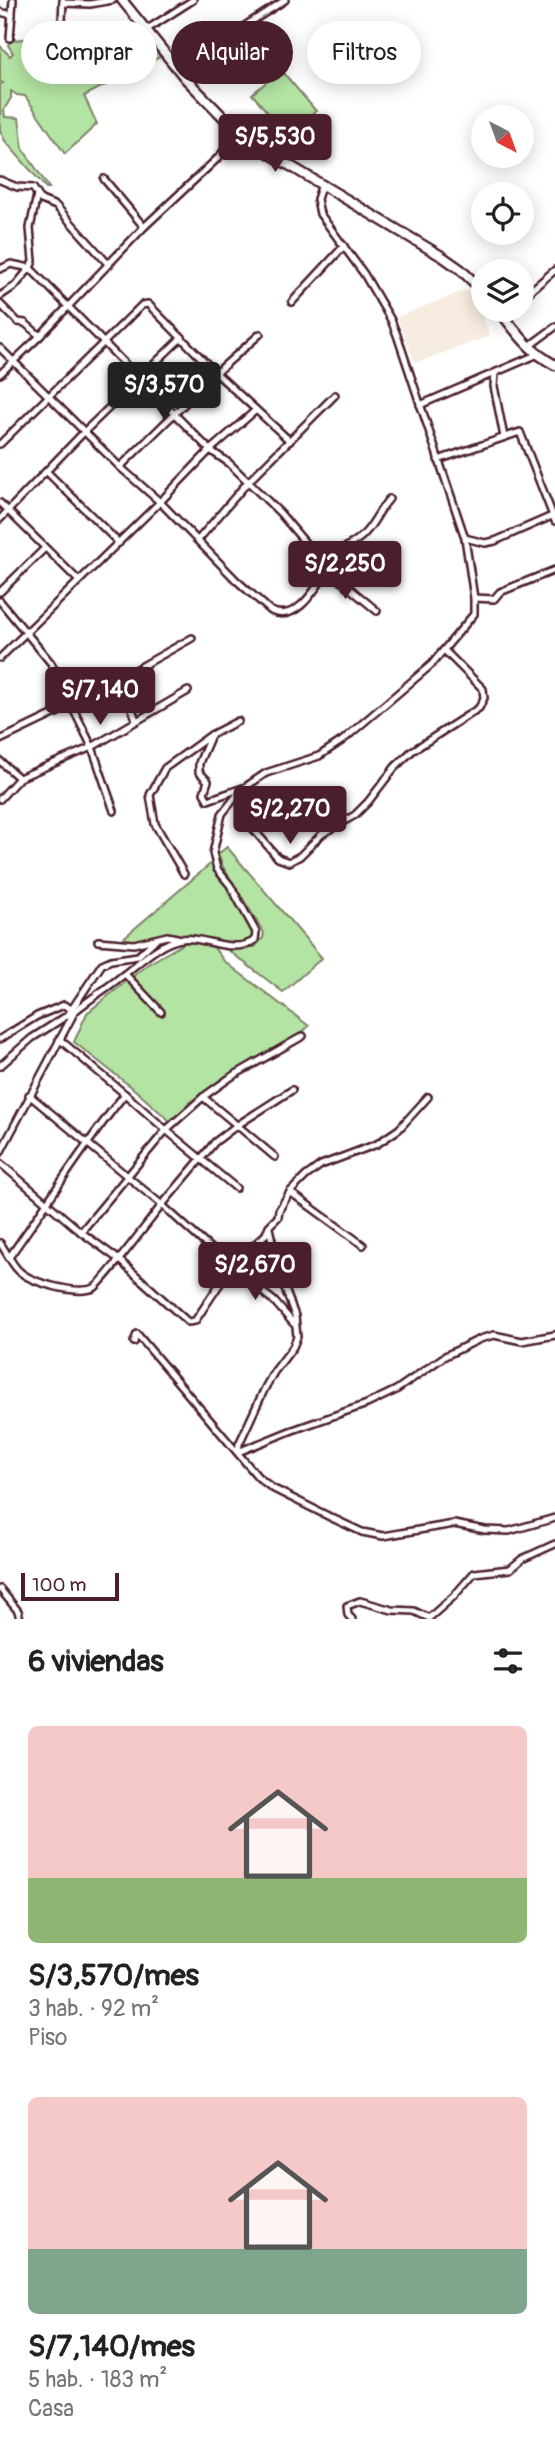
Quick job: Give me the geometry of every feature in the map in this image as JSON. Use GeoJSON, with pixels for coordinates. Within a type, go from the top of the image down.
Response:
{"type":"FeatureCollection","features":[{"type":"Feature","properties":{"kind":"street"},"geometry":{"type":"LineString","coordinates":[[10,38],[13,0]]}},
{"type":"Feature","properties":{"kind":"street"},"geometry":{"type":"LineString","coordinates":[[62,21],[63,1],[90,4],[113,0]]}},
{"type":"Feature","properties":{"kind":"street"},"geometry":{"type":"LineString","coordinates":[[121,0],[138,21]]}},
{"type":"Feature","properties":{"kind":"street"},"geometry":{"type":"LineString","coordinates":[[157,23],[193,0]]}},
{"type":"Feature","properties":{"kind":"street"},"geometry":{"type":"LineString","coordinates":[[252,21],[285,0]]}},
{"type":"Feature","properties":{"kind":"street"},"geometry":{"type":"LineString","coordinates":[[0,12],[12,15]]}},
{"type":"Feature","properties":{"kind":"street"},"geometry":{"type":"LineString","coordinates":[[157,44],[171,61]]}},
{"type":"Feature","properties":{"kind":"street"},"geometry":{"type":"LineString","coordinates":[[191,84],[213,108],[262,149],[460,269],[471,280]]}},
{"type":"Feature","properties":{"kind":"street"},"geometry":{"type":"LineString","coordinates":[[0,374],[69,307],[144,227],[242,132]]}},
{"type":"Feature","properties":{"kind":"street"},"geometry":{"type":"LineString","coordinates":[[104,178],[144,227]]}},
{"type":"Feature","properties":{"kind":"street"},"geometry":{"type":"LineString","coordinates":[[0,180],[17,187],[33,187],[43,201],[56,206],[108,265]]}},
{"type":"Feature","properties":{"kind":"street"},"geometry":{"type":"LineString","coordinates":[[98,942],[134,944],[167,936],[224,946],[255,940],[256,932],[230,885],[217,869],[212,853],[222,814],[244,789],[265,773],[319,756],[343,740],[431,665],[474,614],[465,538],[456,506],[391,320],[344,246],[320,214],[317,206],[322,184]]}},
{"type":"Feature","properties":{"kind":"street"},"geometry":{"type":"LineString","coordinates":[[0,296],[15,286],[33,261],[30,228],[37,195]]}},
{"type":"Feature","properties":{"kind":"street"},"geometry":{"type":"LineString","coordinates":[[292,302],[344,246]]}},
{"type":"Feature","properties":{"kind":"street"},"geometry":{"type":"LineString","coordinates":[[0,269],[11,264],[30,268],[210,450],[229,463],[292,526],[329,571],[377,611]]}},
{"type":"Feature","properties":{"kind":"street"},"geometry":{"type":"LineString","coordinates":[[534,288],[555,270]]}},
{"type":"Feature","properties":{"kind":"street"},"geometry":{"type":"LineString","coordinates":[[0,304],[18,322],[25,323],[40,336]]}},
{"type":"Feature","properties":{"kind":"street"},"geometry":{"type":"LineString","coordinates":[[0,443],[142,305],[148,304],[290,442]]}},
{"type":"Feature","properties":{"kind":"street"},"geometry":{"type":"LineString","coordinates":[[508,322],[536,355],[555,365]]}},
{"type":"Feature","properties":{"kind":"street"},"geometry":{"type":"LineString","coordinates":[[528,347],[555,327]]}},
{"type":"Feature","properties":{"kind":"street"},"geometry":{"type":"LineString","coordinates":[[120,467],[260,334]]}},
{"type":"Feature","properties":{"kind":"street"},"geometry":{"type":"LineString","coordinates":[[0,519],[85,431],[182,337]]}},
{"type":"Feature","properties":{"kind":"street"},"geometry":{"type":"LineString","coordinates":[[0,348],[120,467],[160,502],[236,580],[278,614],[287,614],[299,608],[343,550],[366,533],[389,499]]}},
{"type":"Feature","properties":{"kind":"street"},"geometry":{"type":"LineString","coordinates":[[420,405],[536,355]]}},
{"type":"Feature","properties":{"kind":"street"},"geometry":{"type":"LineString","coordinates":[[495,374],[494,386],[504,437]]}},
{"type":"Feature","properties":{"kind":"street"},"geometry":{"type":"LineString","coordinates":[[198,540],[247,483],[335,395]]}},
{"type":"Feature","properties":{"kind":"street"},"geometry":{"type":"LineString","coordinates":[[0,658],[210,450],[256,410]]}},
{"type":"Feature","properties":{"kind":"street"},"geometry":{"type":"LineString","coordinates":[[438,460],[520,432],[554,519],[495,541],[485,543],[465,538]]}},
{"type":"Feature","properties":{"kind":"street"},"geometry":{"type":"LineString","coordinates":[[47,472],[119,543]]}},
{"type":"Feature","properties":{"kind":"street"},"geometry":{"type":"LineString","coordinates":[[0,503],[79,581]]}},
{"type":"Feature","properties":{"kind":"street"},"geometry":{"type":"LineString","coordinates":[[0,593],[45,548]]}},
{"type":"Feature","properties":{"kind":"street"},"geometry":{"type":"LineString","coordinates":[[474,598],[494,599],[500,592],[555,570]]}},
{"type":"Feature","properties":{"kind":"street"},"geometry":{"type":"LineString","coordinates":[[0,601],[51,663],[92,747],[114,811]]}},
{"type":"Feature","properties":{"kind":"street"},"geometry":{"type":"LineString","coordinates":[[0,740],[73,705],[192,638]]}},
{"type":"Feature","properties":{"kind":"street"},"geometry":{"type":"LineString","coordinates":[[244,789],[242,807],[249,824],[278,858],[289,862],[300,856],[322,834],[355,815],[412,751],[479,708],[484,698],[483,689],[444,650]]}},
{"type":"Feature","properties":{"kind":"street"},"geometry":{"type":"LineString","coordinates":[[121,677],[136,720]]}},
{"type":"Feature","properties":{"kind":"street"},"geometry":{"type":"LineString","coordinates":[[0,799],[19,778],[92,747],[188,691]]}},
{"type":"Feature","properties":{"kind":"street"},"geometry":{"type":"LineString","coordinates":[[184,873],[155,824],[150,795],[164,768],[211,735],[238,721]]}},
{"type":"Feature","properties":{"kind":"street"},"geometry":{"type":"LineString","coordinates":[[211,735],[199,763],[199,772],[208,781],[204,793],[208,800],[244,789]]}},
{"type":"Feature","properties":{"kind":"street"},"geometry":{"type":"LineString","coordinates":[[0,761],[19,778]]}},
{"type":"Feature","properties":{"kind":"street"},"geometry":{"type":"LineString","coordinates":[[0,1153],[73,1009],[125,974],[137,962],[183,939]]}},
{"type":"Feature","properties":{"kind":"street"},"geometry":{"type":"LineString","coordinates":[[0,1066],[32,1038],[68,1015],[102,964],[138,956],[154,941]]}},
{"type":"Feature","properties":{"kind":"street"},"geometry":{"type":"LineString","coordinates":[[125,974],[161,1012]]}},
{"type":"Feature","properties":{"kind":"street"},"geometry":{"type":"LineString","coordinates":[[0,1039],[37,1016],[64,1005],[73,1009]]}},
{"type":"Feature","properties":{"kind":"street"},"geometry":{"type":"LineString","coordinates":[[81,1232],[166,1130],[203,1097],[231,1077],[303,1036]]}},
{"type":"Feature","properties":{"kind":"street"},"geometry":{"type":"LineString","coordinates":[[59,1039],[236,1188]]}},
{"type":"Feature","properties":{"kind":"street"},"geometry":{"type":"LineString","coordinates":[[0,1243],[17,1269],[34,1281],[74,1289],[94,1289],[103,1283],[118,1259],[215,1142],[292,1090]]}},
{"type":"Feature","properties":{"kind":"street"},"geometry":{"type":"LineString","coordinates":[[10,1256],[49,1203],[88,1142],[125,1094]]}},
{"type":"Feature","properties":{"kind":"street"},"geometry":{"type":"LineString","coordinates":[[29,1095],[274,1301],[298,1326],[293,1347],[265,1388],[239,1444],[238,1452]]}},
{"type":"Feature","properties":{"kind":"street"},"geometry":{"type":"LineString","coordinates":[[203,1097],[275,1157]]}},
{"type":"Feature","properties":{"kind":"street"},"geometry":{"type":"LineString","coordinates":[[0,1163],[81,1232],[118,1259],[188,1322],[195,1321],[231,1266],[266,1234],[290,1192],[306,1176],[321,1165],[377,1144],[399,1129],[428,1097]]}},
{"type":"Feature","properties":{"kind":"street"},"geometry":{"type":"LineString","coordinates":[[290,1192],[363,1245]]}},
{"type":"Feature","properties":{"kind":"street"},"geometry":{"type":"LineString","coordinates":[[269,1226],[280,1275],[295,1316],[294,1324]]}},
{"type":"Feature","properties":{"kind":"street"},"geometry":{"type":"LineString","coordinates":[[134,1342],[137,1334],[258,1477],[272,1488],[362,1532],[383,1536],[454,1524],[509,1531],[555,1518]]}},
{"type":"Feature","properties":{"kind":"street"},"geometry":{"type":"LineString","coordinates":[[238,1452],[368,1404],[396,1390],[445,1356],[480,1339],[494,1335],[522,1341],[555,1335]]}},
{"type":"Feature","properties":{"kind":"street"},"geometry":{"type":"LineString","coordinates":[[352,1619],[348,1615],[348,1606],[360,1601],[414,1611],[425,1618],[433,1617],[476,1572],[510,1569],[522,1559],[555,1544]]}},
{"type":"Feature","properties":{"kind":"street"},"geometry":{"type":"LineString","coordinates":[[0,1589],[18,1611],[20,1619]]}},
{"type":"Feature","properties":{"kind":"shaded area"},"geometry":{"type":"Polygon","coordinates":[[[466,290],[471,292],[471,322],[485,322],[490,336],[415,363],[397,317],[466,290]]]}},
{"type":"Feature","properties":{"kind":"green space"},"geometry":{"type":"Polygon","coordinates":[[[21,39],[21,84],[107,84],[84,96],[97,124],[65,154],[25,96],[11,91],[11,98],[4,110],[5,117],[19,118],[23,149],[49,188],[46,188],[5,141],[0,130],[0,85],[3,83],[0,82],[0,46],[10,56],[13,53],[8,45],[12,40],[21,39]]]}},
{"type":"Feature","properties":{"kind":"green space"},"geometry":{"type":"Polygon","coordinates":[[[157,43],[166,54],[157,59],[157,43]]]}},
{"type":"Feature","properties":{"kind":"green space"},"geometry":{"type":"Polygon","coordinates":[[[264,84],[293,84],[316,111],[287,135],[252,94],[264,84]]]}},
{"type":"Feature","properties":{"kind":"green space"},"geometry":{"type":"Polygon","coordinates":[[[227,847],[322,958],[283,992],[224,947],[255,947],[264,933],[223,867],[218,854],[227,847]]]}},
{"type":"Feature","properties":{"kind":"green space"},"geometry":{"type":"Polygon","coordinates":[[[216,859],[217,868],[258,936],[247,942],[228,943],[167,933],[136,941],[120,941],[216,859]]]}},
{"type":"Feature","properties":{"kind":"green space"},"geometry":{"type":"Polygon","coordinates":[[[188,941],[212,945],[224,961],[309,1026],[231,1074],[172,1123],[74,1042],[87,1013],[148,964],[188,941]]]}}]}
